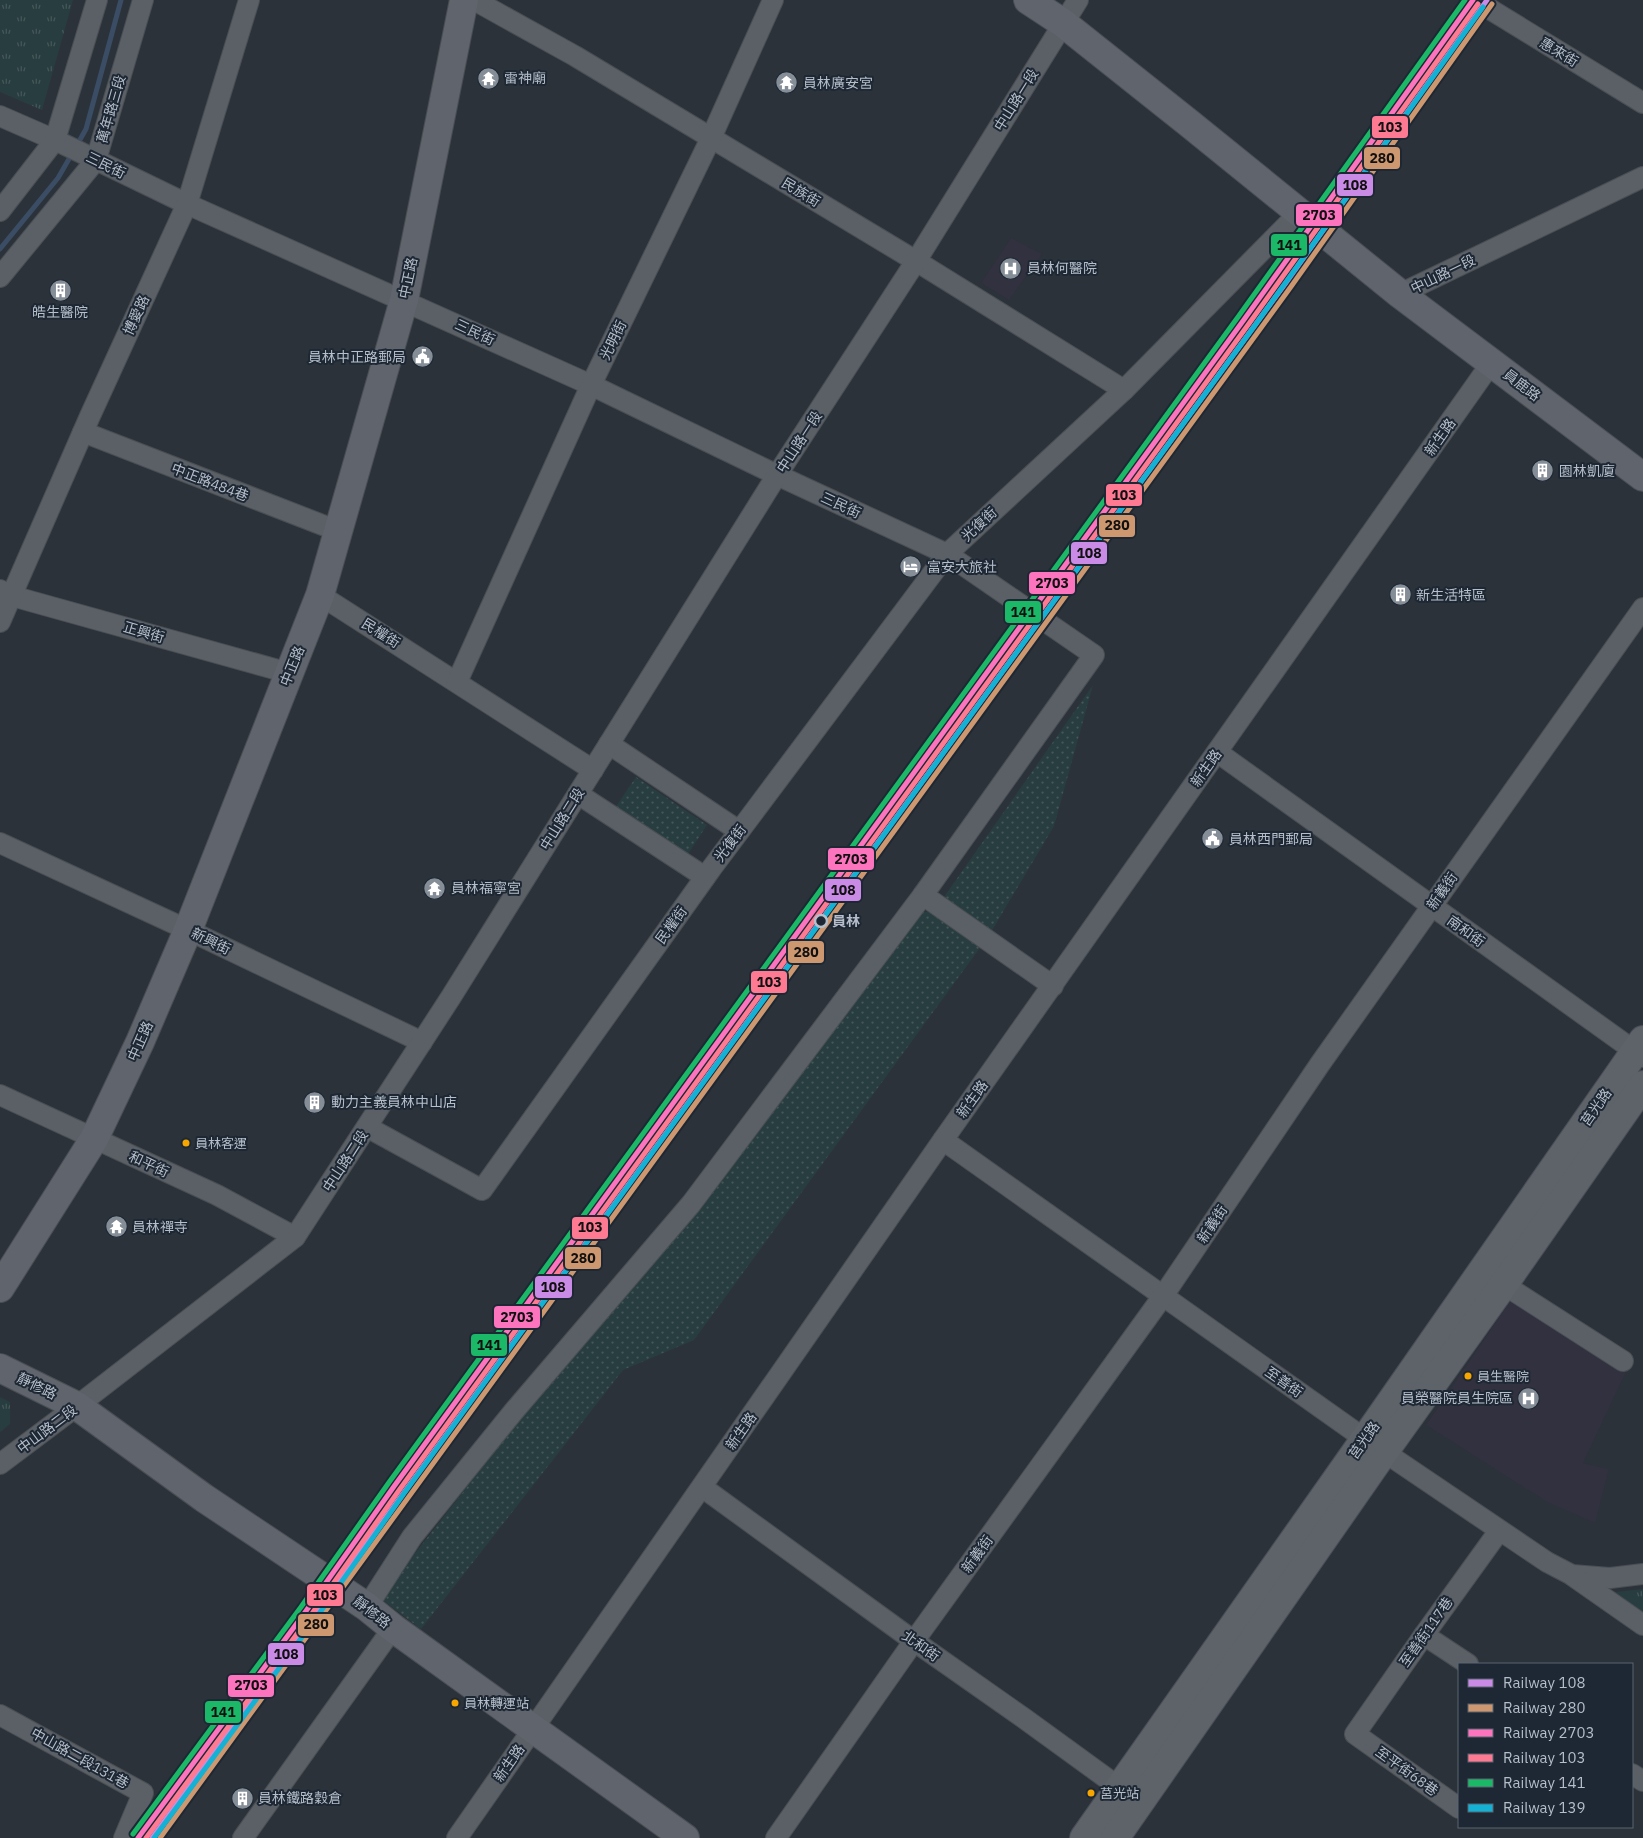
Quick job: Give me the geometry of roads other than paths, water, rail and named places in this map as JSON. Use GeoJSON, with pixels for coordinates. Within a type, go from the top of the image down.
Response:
{"type":"FeatureCollection","features":[{"type":"Feature","properties":{"kind":"main road","name":"莒光路"},"geometry":{"type":"LineString","coordinates":[[1084,1838],[1130,1795],[1375,1445],[1482,1270],[1640,1050]]}},
{"type":"Feature","properties":{"kind":"main road","name":"莒光路"},"geometry":{"type":"LineString","coordinates":[[1375,1445],[1504,1284],[1643,1085]]}},
{"type":"Feature","properties":{"kind":"main road","name":"莒光路"},"geometry":{"type":"LineString","coordinates":[[1114,1838],[1130,1795]]}},
{"type":"Feature","properties":{"kind":"street"},"geometry":{"type":"LineString","coordinates":[[0,210],[55,140],[97,0]]}},
{"type":"Feature","properties":{"kind":"street","name":"萬年路三段"},"geometry":{"type":"LineString","coordinates":[[0,277],[96,160],[142,0]]}},
{"type":"Feature","properties":{"kind":"street","name":"博愛路"},"geometry":{"type":"LineString","coordinates":[[0,622],[6,593],[83,432],[187,204],[249,0]]}},
{"type":"Feature","properties":{"kind":"street","name":"中正路"},"geometry":{"type":"LineString","coordinates":[[0,1288],[94,1138],[140,1042],[188,930],[320,595],[404,300],[464,0]]}},
{"type":"Feature","properties":{"kind":"street","name":"民族街"},"geometry":{"type":"LineString","coordinates":[[474,0],[575,56],[916,261],[1124,390]]}},
{"type":"Feature","properties":{"kind":"street","name":"光明街"},"geometry":{"type":"LineString","coordinates":[[457,682],[590,385],[711,138],[773,0]]}},
{"type":"Feature","properties":{"kind":"street"},"geometry":{"type":"LineString","coordinates":[[1028,0],[1063,23],[1078,0]]}},
{"type":"Feature","properties":{"kind":"street","name":"惠來街"},"geometry":{"type":"LineString","coordinates":[[1475,0],[1643,104]]}},
{"type":"Feature","properties":{"kind":"street","name":"中山路一段"},"geometry":{"type":"LineString","coordinates":[[593,770],[777,475],[916,261],[1063,23],[1400,294],[1643,176]]}},
{"type":"Feature","properties":{"kind":"street","name":"三民街"},"geometry":{"type":"LineString","coordinates":[[0,116],[55,140],[187,204],[590,385],[947,554],[1094,656],[924,895]]}},
{"type":"Feature","properties":{"kind":"street","name":"光復街"},"geometry":{"type":"LineString","coordinates":[[705,877],[947,554],[1124,390],[1299,213]]}},
{"type":"Feature","properties":{"kind":"street","name":"員鹿路"},"geometry":{"type":"LineString","coordinates":[[1400,294],[1643,477]]}},
{"type":"Feature","properties":{"kind":"street","name":"新生路"},"geometry":{"type":"LineString","coordinates":[[457,1838],[943,1140],[1492,362]]}},
{"type":"Feature","properties":{"kind":"street","name":"中正路484巷"},"geometry":{"type":"LineString","coordinates":[[83,432],[338,531]]}},
{"type":"Feature","properties":{"kind":"street","name":"正興街"},"geometry":{"type":"LineString","coordinates":[[6,593],[289,673]]}},
{"type":"Feature","properties":{"kind":"street","name":"民權街"},"geometry":{"type":"LineString","coordinates":[[320,595],[593,770]]}},
{"type":"Feature","properties":{"kind":"street","name":"新義街"},"geometry":{"type":"LineString","coordinates":[[776,1838],[914,1641],[1163,1296],[1320,1064],[1643,608]]}},
{"type":"Feature","properties":{"kind":"street"},"geometry":{"type":"LineString","coordinates":[[609,744],[739,831]]}},
{"type":"Feature","properties":{"kind":"street","name":"南和街"},"geometry":{"type":"LineString","coordinates":[[1217,752],[1432,906],[1640,1050]]}},
{"type":"Feature","properties":{"kind":"street","name":"中山路二段"},"geometry":{"type":"LineString","coordinates":[[0,1464],[295,1237],[422,1042],[593,770]]}},
{"type":"Feature","properties":{"kind":"street"},"geometry":{"type":"LineString","coordinates":[[578,794],[705,877]]}},
{"type":"Feature","properties":{"kind":"street","name":"新興街"},"geometry":{"type":"LineString","coordinates":[[0,843],[422,1042]]}},
{"type":"Feature","properties":{"kind":"street","name":"民權街"},"geometry":{"type":"LineString","coordinates":[[367,1127],[482,1190],[705,877]]}},
{"type":"Feature","properties":{"kind":"street"},"geometry":{"type":"LineString","coordinates":[[367,1607],[412,1537],[514,1411],[691,1204],[924,895],[1053,986]]}},
{"type":"Feature","properties":{"kind":"street","name":"和平街"},"geometry":{"type":"LineString","coordinates":[[0,1095],[218,1195],[295,1237]]}},
{"type":"Feature","properties":{"kind":"street","name":"至善街"},"geometry":{"type":"LineString","coordinates":[[943,1140],[1375,1445],[1547,1562],[1572,1575],[1610,1578],[1643,1574]]}},
{"type":"Feature","properties":{"kind":"street"},"geometry":{"type":"LineString","coordinates":[[1482,1270],[1623,1361]]}},
{"type":"Feature","properties":{"kind":"street","name":"靜修路"},"geometry":{"type":"LineString","coordinates":[[0,1368],[77,1406],[204,1498],[367,1607],[532,1729],[685,1838]]}},
{"type":"Feature","properties":{"kind":"street","name":"北和街"},"geometry":{"type":"LineString","coordinates":[[702,1487],[1130,1795]]}},
{"type":"Feature","properties":{"kind":"street","name":"至善街117巷"},"geometry":{"type":"LineString","coordinates":[[1355,1734],[1499,1531]]}},
{"type":"Feature","properties":{"kind":"street"},"geometry":{"type":"LineString","coordinates":[[1572,1575],[1643,1625]]}},
{"type":"Feature","properties":{"kind":"street"},"geometry":{"type":"LineString","coordinates":[[244,1838],[393,1628]]}},
{"type":"Feature","properties":{"kind":"street"},"geometry":{"type":"LineString","coordinates":[[1424,1635],[1466,1663]]}},
{"type":"Feature","properties":{"kind":"street","name":"中山路二段131巷"},"geometry":{"type":"LineString","coordinates":[[0,1715],[143,1793],[124,1838]]}},
{"type":"Feature","properties":{"kind":"street","name":"至平街68巷"},"geometry":{"type":"LineString","coordinates":[[1355,1734],[1458,1807]]}},
{"type":"Feature","properties":{"kind":"waterway"},"geometry":{"type":"LineString","coordinates":[[77,145],[86,129],[121,0]]}},
{"type":"Feature","properties":{"kind":"waterway"},"geometry":{"type":"LineString","coordinates":[[0,249],[58,178],[73,152]]}},
{"type":"Feature","properties":{"kind":"rail line","name":"141"},"geometry":{"type":"LineString","coordinates":[[133,1834],[301,1607],[390,1481],[1238,317],[1465,0]]}},
{"type":"Feature","properties":{"kind":"rail line","name":"2703"},"geometry":{"type":"LineString","coordinates":[[138,1838],[306,1611],[395,1485],[1243,321],[1473,0]]}},
{"type":"Feature","properties":{"kind":"rail line","name":"108"},"geometry":{"type":"LineString","coordinates":[[152,1838],[1285,284],[1487,0]]}},
{"type":"Feature","properties":{"kind":"rail line","name":"103"},"geometry":{"type":"LineString","coordinates":[[146,1838],[311,1615],[400,1489],[1248,325],[1478,4]]}},
{"type":"Feature","properties":{"kind":"rail line","name":"280"},"geometry":{"type":"LineString","coordinates":[[160,1838],[1290,288],[1492,4]]}},
{"type":"Feature","properties":{"kind":"rail line","name":"139"},"geometry":{"type":"LineString","coordinates":[[154,1838],[316,1618],[405,1492],[1253,328],[1483,7]]}},
{"type":"Feature","properties":{"kind":"place","name":"雷神廟"},"geometry":{"type":"Point","coordinates":[488,78]}},
{"type":"Feature","properties":{"kind":"place","name":"員林廣安宮"},"geometry":{"type":"Point","coordinates":[787,83]}},
{"type":"Feature","properties":{"kind":"place","name":"員林何醫院"},"geometry":{"type":"Point","coordinates":[1011,268]}},
{"type":"Feature","properties":{"kind":"place","name":"皓生醫院"},"geometry":{"type":"Point","coordinates":[60,290]}},
{"type":"Feature","properties":{"kind":"place","name":"員林中正路郵局"},"geometry":{"type":"Point","coordinates":[422,357]}},
{"type":"Feature","properties":{"kind":"place","name":"園林凱廈"},"geometry":{"type":"Point","coordinates":[1543,471]}},
{"type":"Feature","properties":{"kind":"place","name":"富安大旅社"},"geometry":{"type":"Point","coordinates":[911,567]}},
{"type":"Feature","properties":{"kind":"place","name":"新生活特區"},"geometry":{"type":"Point","coordinates":[1400,595]}},
{"type":"Feature","properties":{"kind":"place","name":"員林西門郵局"},"geometry":{"type":"Point","coordinates":[1213,839]}},
{"type":"Feature","properties":{"kind":"place","name":"員林福寧宮"},"geometry":{"type":"Point","coordinates":[435,888]}},
{"type":"Feature","properties":{"kind":"place","name":"員林"},"geometry":{"type":"Point","coordinates":[821,921]}},
{"type":"Feature","properties":{"kind":"place","name":"動力主義員林中山店"},"geometry":{"type":"Point","coordinates":[315,1102]}},
{"type":"Feature","properties":{"kind":"place","name":"員林客運"},"geometry":{"type":"Point","coordinates":[186,1143]}},
{"type":"Feature","properties":{"kind":"place","name":"員林禪寺"},"geometry":{"type":"Point","coordinates":[116,1227]}},
{"type":"Feature","properties":{"kind":"place","name":"員生醫院"},"geometry":{"type":"Point","coordinates":[1468,1376]}},
{"type":"Feature","properties":{"kind":"place","name":"員榮醫院員生院區"},"geometry":{"type":"Point","coordinates":[1529,1398]}},
{"type":"Feature","properties":{"kind":"place","name":"員林轉運站"},"geometry":{"type":"Point","coordinates":[455,1703]}},
{"type":"Feature","properties":{"kind":"place","name":"莒光站"},"geometry":{"type":"Point","coordinates":[1091,1793]}},
{"type":"Feature","properties":{"kind":"place","name":"員林鐵路穀倉"},"geometry":{"type":"Point","coordinates":[242,1798]}}]}
